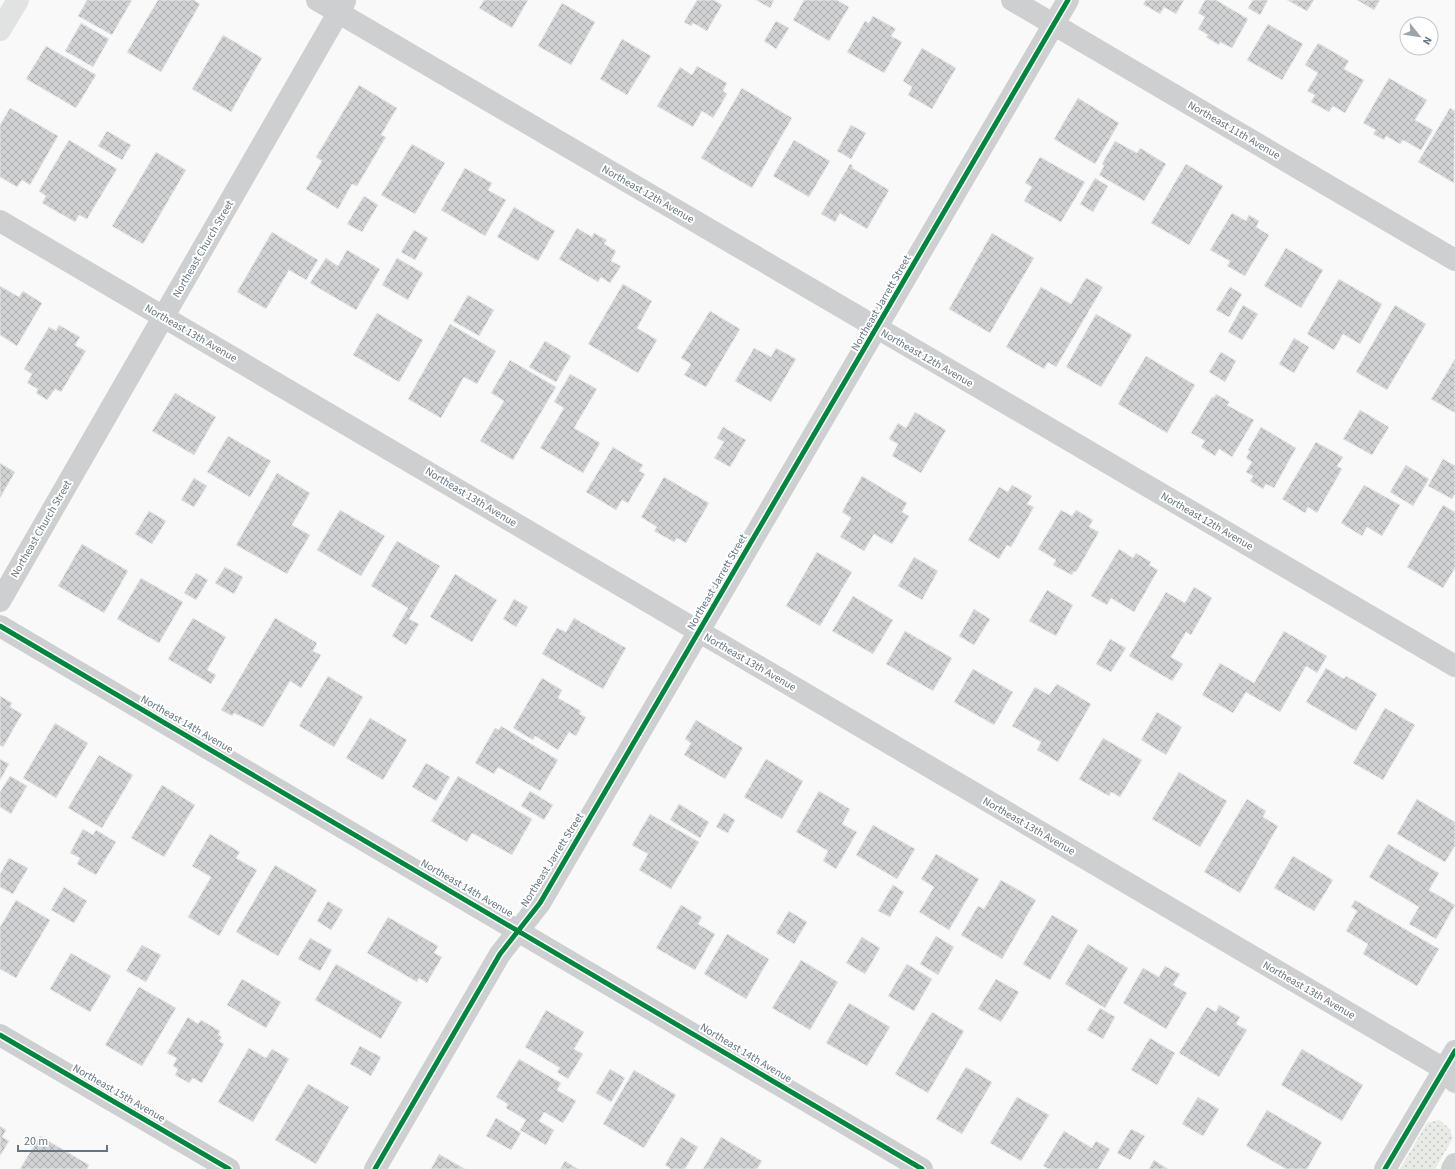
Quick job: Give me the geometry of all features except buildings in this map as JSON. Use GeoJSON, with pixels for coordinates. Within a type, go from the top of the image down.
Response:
{"type":"FeatureCollection","features":[{"type":"Feature","properties":{"kind":"main road"},"geometry":{"type":"LineString","coordinates":[[0,30],[18,0]]}},
{"type":"Feature","properties":{"kind":"street","name":"Northeast 12th Avenue"},"geometry":{"type":"LineString","coordinates":[[317,0],[342,6],[878,329],[1455,666]]}},
{"type":"Feature","properties":{"kind":"street","name":"Northeast 11th Avenue"},"geometry":{"type":"LineString","coordinates":[[1012,0],[1455,260]]}},
{"type":"Feature","properties":{"kind":"street","name":"Northeast Jarrett Street"},"geometry":{"type":"LineString","coordinates":[[375,1169],[500,954],[540,903],[878,329],[1068,0]]}},
{"type":"Feature","properties":{"kind":"street","name":"Northeast Church Street"},"geometry":{"type":"LineString","coordinates":[[0,601],[342,6]]}},
{"type":"Feature","properties":{"kind":"street","name":"Northeast 13th Avenue"},"geometry":{"type":"LineString","coordinates":[[0,221],[1450,1076]]}},
{"type":"Feature","properties":{"kind":"street","name":"Northeast 14th Avenue"},"geometry":{"type":"LineString","coordinates":[[0,626],[519,930],[922,1169]]}},
{"type":"Feature","properties":{"kind":"street","name":"Northeast 15th Avenue"},"geometry":{"type":"LineString","coordinates":[[0,1035],[229,1169]]}},
{"type":"Feature","properties":{"kind":"street"},"geometry":{"type":"LineString","coordinates":[[1385,1169],[1450,1076],[1455,1051]]}},
{"type":"Feature","properties":{"kind":"street"},"geometry":{"type":"LineString","coordinates":[[1452,1169],[1455,1164]]}},
{"type":"Feature","properties":{"kind":"shaded area"},"geometry":{"type":"Polygon","coordinates":[[[1439,1120],[1449,1128],[1453,1138],[1435,1169],[1400,1169],[1427,1123],[1439,1120]]]}},
{"type":"Feature","properties":{"kind":"cycle path"},"geometry":{"type":"LineString","coordinates":[[375,1169],[500,954],[540,903],[1068,0]]}},
{"type":"Feature","properties":{"kind":"cycle path"},"geometry":{"type":"LineString","coordinates":[[0,626],[922,1169]]}},
{"type":"Feature","properties":{"kind":"cycle path"},"geometry":{"type":"LineString","coordinates":[[0,1035],[229,1169]]}},
{"type":"Feature","properties":{"kind":"cycle path"},"geometry":{"type":"LineString","coordinates":[[1385,1169],[1455,1051]]}}]}
